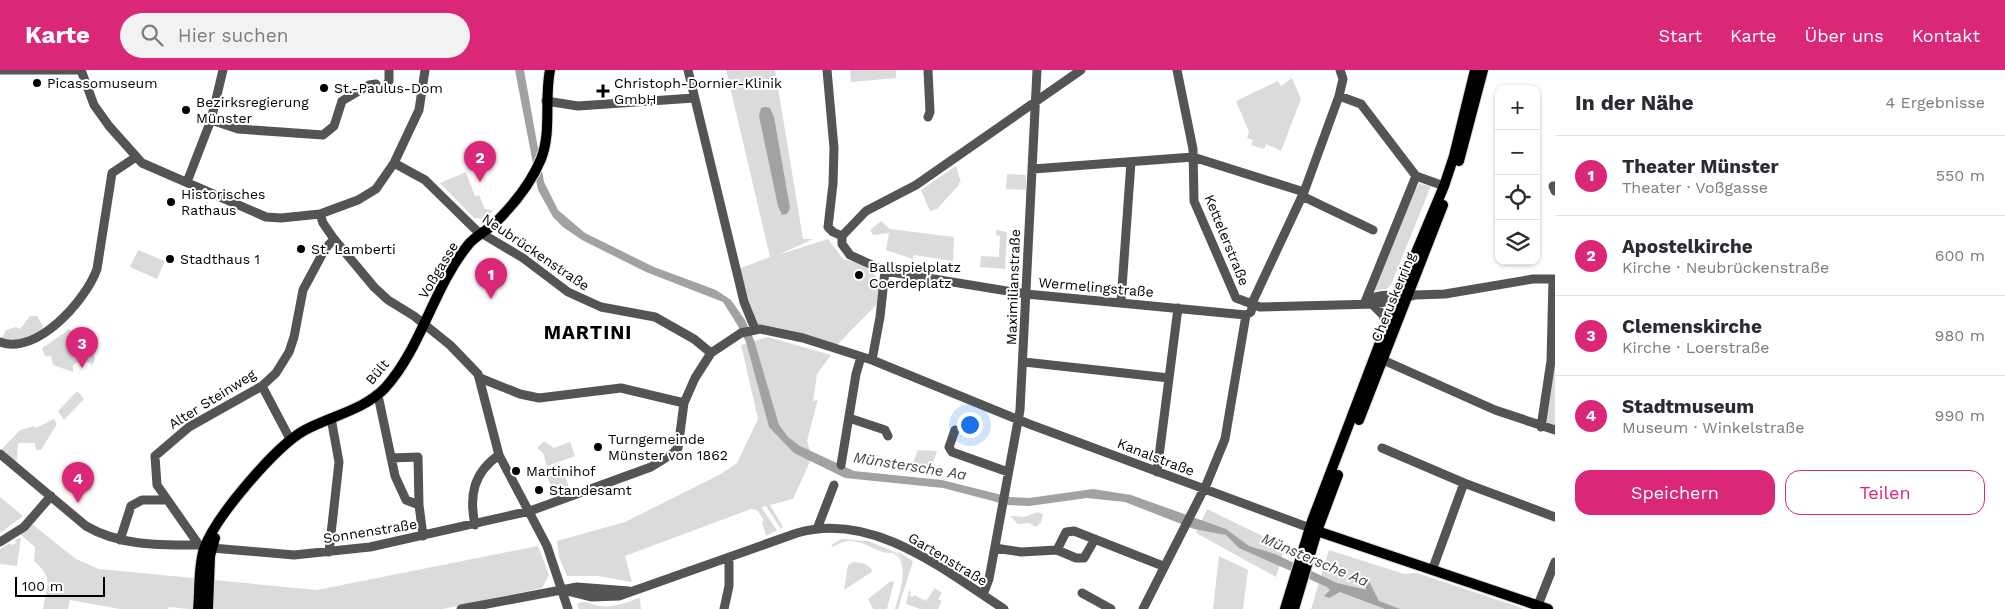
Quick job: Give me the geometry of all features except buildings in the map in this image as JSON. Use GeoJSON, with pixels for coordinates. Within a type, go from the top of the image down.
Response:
{"type":"FeatureCollection","features":[{"type":"Feature","properties":{"kind":"main road","name":"Voßgasse"},"geometry":{"type":"LineString","coordinates":[[423,324],[463,252],[479,232],[505,212],[538,165],[546,139],[546,100],[550,70]]}},
{"type":"Feature","properties":{"kind":"main road","name":"Cheruskerring"},"geometry":{"type":"LineString","coordinates":[[1314,530],[1397,298],[1444,186],[1454,156],[1475,70]]}},
{"type":"Feature","properties":{"kind":"main road","name":"Cheruskerring"},"geometry":{"type":"LineString","coordinates":[[1314,530],[1409,296],[1461,157],[1483,70]]}},
{"type":"Feature","properties":{"kind":"main road","name":"Bült"},"geometry":{"type":"LineString","coordinates":[[290,439],[376,395],[397,372],[423,324]]}},
{"type":"Feature","properties":{"kind":"main road"},"geometry":{"type":"LineString","coordinates":[[198,609],[205,547],[232,502],[290,439]]}},
{"type":"Feature","properties":{"kind":"main road"},"geometry":{"type":"LineString","coordinates":[[1294,609],[1297,585],[1314,530]]}},
{"type":"Feature","properties":{"kind":"main road","name":"Kanalstraße"},"geometry":{"type":"LineString","coordinates":[[1314,530],[1433,568],[1548,609]]}},
{"type":"Feature","properties":{"kind":"main road"},"geometry":{"type":"LineString","coordinates":[[205,547],[208,609]]}},
{"type":"Feature","properties":{"kind":"main road"},"geometry":{"type":"LineString","coordinates":[[1285,609],[1297,585]]}},
{"type":"Feature","properties":{"kind":"street"},"geometry":{"type":"LineString","coordinates":[[1,70],[80,70],[94,104],[109,126],[144,164],[266,216],[304,217],[320,214],[363,198],[381,184],[394,163],[423,96],[426,70]]}},
{"type":"Feature","properties":{"kind":"street"},"geometry":{"type":"LineString","coordinates":[[187,182],[211,120],[223,70]]}},
{"type":"Feature","properties":{"kind":"street"},"geometry":{"type":"LineString","coordinates":[[387,84],[389,81],[389,70]]}},
{"type":"Feature","properties":{"kind":"street"},"geometry":{"type":"LineString","coordinates":[[688,70],[746,308],[748,331],[711,353]]}},
{"type":"Feature","properties":{"kind":"street","name":"Wermelingstraße"},"geometry":{"type":"LineString","coordinates":[[827,70],[834,148],[833,184],[828,227],[833,232],[842,236],[842,244],[850,255],[885,271],[1026,294],[1246,315]]}},
{"type":"Feature","properties":{"kind":"street"},"geometry":{"type":"LineString","coordinates":[[928,70],[930,112],[928,117]]}},
{"type":"Feature","properties":{"kind":"street","name":"Maximilianstraße"},"geometry":{"type":"LineString","coordinates":[[983,595],[989,580],[1019,419],[1024,362],[1037,70]]}},
{"type":"Feature","properties":{"kind":"street"},"geometry":{"type":"LineString","coordinates":[[842,236],[866,211],[916,186],[1081,70]]}},
{"type":"Feature","properties":{"kind":"street","name":"Kettelerstraße"},"geometry":{"type":"LineString","coordinates":[[1178,70],[1193,157],[1194,201],[1236,298],[1254,305]]}},
{"type":"Feature","properties":{"kind":"street"},"geometry":{"type":"LineString","coordinates":[[1143,609],[1203,489],[1224,439],[1246,315],[1251,312],[1254,305],[1253,301],[1303,194],[1338,96],[1343,79],[1340,70]]}},
{"type":"Feature","properties":{"kind":"street"},"geometry":{"type":"LineString","coordinates":[[211,120],[238,129],[300,132],[318,136],[332,129],[344,100],[369,85],[376,84]]}},
{"type":"Feature","properties":{"kind":"street"},"geometry":{"type":"LineString","coordinates":[[1338,96],[1361,104],[1416,176],[1444,186]]}},
{"type":"Feature","properties":{"kind":"street"},"geometry":{"type":"LineString","coordinates":[[546,100],[578,106],[694,98]]}},
{"type":"Feature","properties":{"kind":"street"},"geometry":{"type":"LineString","coordinates":[[0,342],[18,345],[34,339],[62,317],[92,283],[97,269],[112,173],[136,157]]}},
{"type":"Feature","properties":{"kind":"street"},"geometry":{"type":"LineString","coordinates":[[1033,169],[1193,157],[1303,194],[1373,230]]}},
{"type":"Feature","properties":{"kind":"street"},"geometry":{"type":"LineString","coordinates":[[1121,302],[1131,162]]}},
{"type":"Feature","properties":{"kind":"street","name":"Neubrückenstraße"},"geometry":{"type":"LineString","coordinates":[[394,163],[418,175],[433,186],[479,232],[523,258],[581,299],[601,308],[654,317],[694,340],[711,353]]}},
{"type":"Feature","properties":{"kind":"street","name":"Cheruskerring"},"geometry":{"type":"LineString","coordinates":[[1368,303],[1416,176]]}},
{"type":"Feature","properties":{"kind":"street"},"geometry":{"type":"LineString","coordinates":[[1555,186],[1553,186],[1555,191]]}},
{"type":"Feature","properties":{"kind":"street"},"geometry":{"type":"LineString","coordinates":[[320,214],[323,223],[334,239],[377,290],[457,352],[480,378],[520,394],[539,398],[621,388],[684,403]]}},
{"type":"Feature","properties":{"kind":"street","name":"Alter Steinweg"},"geometry":{"type":"LineString","coordinates":[[205,547],[157,485],[155,456],[189,427],[262,386],[276,373],[289,352],[295,334],[303,290],[324,249],[334,239]]}},
{"type":"Feature","properties":{"kind":"street"},"geometry":{"type":"LineString","coordinates":[[872,360],[880,317],[885,271]]}},
{"type":"Feature","properties":{"kind":"street"},"geometry":{"type":"LineString","coordinates":[[1254,305],[1260,307],[1368,303],[1409,296],[1445,294],[1533,279],[1554,279],[1553,361],[1541,427]]}},
{"type":"Feature","properties":{"kind":"street"},"geometry":{"type":"LineString","coordinates":[[1368,303],[1383,315],[1385,331]]}},
{"type":"Feature","properties":{"kind":"street"},"geometry":{"type":"LineString","coordinates":[[1158,472],[1178,308]]}},
{"type":"Feature","properties":{"kind":"street","name":"Kanalstraße"},"geometry":{"type":"LineString","coordinates":[[748,331],[788,334],[872,360],[1019,419],[1314,530]]}},
{"type":"Feature","properties":{"kind":"street","name":"Sonnenstraße"},"geometry":{"type":"LineString","coordinates":[[0,454],[86,526],[100,534],[120,540],[140,544],[205,547],[286,555],[329,552],[423,536],[530,511],[651,467],[674,452],[680,440],[684,403],[698,372],[711,353]]}},
{"type":"Feature","properties":{"kind":"street"},"geometry":{"type":"LineString","coordinates":[[841,465],[861,357]]}},
{"type":"Feature","properties":{"kind":"street"},"geometry":{"type":"LineString","coordinates":[[1383,360],[1495,410],[1541,427],[1555,430]]}},
{"type":"Feature","properties":{"kind":"street"},"geometry":{"type":"LineString","coordinates":[[1024,362],[1169,378]]}},
{"type":"Feature","properties":{"kind":"street"},"geometry":{"type":"LineString","coordinates":[[480,378],[499,455],[550,550],[568,609]]}},
{"type":"Feature","properties":{"kind":"street"},"geometry":{"type":"LineString","coordinates":[[262,386],[290,439]]}},
{"type":"Feature","properties":{"kind":"street"},"geometry":{"type":"LineString","coordinates":[[376,395],[379,400],[391,458],[403,496],[410,503],[419,505]]}},
{"type":"Feature","properties":{"kind":"street"},"geometry":{"type":"LineString","coordinates":[[329,552],[339,462],[331,418]]}},
{"type":"Feature","properties":{"kind":"street"},"geometry":{"type":"LineString","coordinates":[[849,418],[885,430],[888,436]]}},
{"type":"Feature","properties":{"kind":"street"},"geometry":{"type":"LineString","coordinates":[[955,430],[949,447],[952,452],[1008,472]]}},
{"type":"Feature","properties":{"kind":"street"},"geometry":{"type":"LineString","coordinates":[[1382,448],[1464,483],[1555,517]]}},
{"type":"Feature","properties":{"kind":"street"},"geometry":{"type":"LineString","coordinates":[[475,525],[472,509],[475,482],[482,469],[499,455]]}},
{"type":"Feature","properties":{"kind":"street"},"geometry":{"type":"LineString","coordinates":[[391,458],[418,457],[419,505],[423,536]]}},
{"type":"Feature","properties":{"kind":"street"},"geometry":{"type":"LineString","coordinates":[[1433,568],[1464,483]]}},
{"type":"Feature","properties":{"kind":"street"},"geometry":{"type":"LineString","coordinates":[[817,529],[834,485]]}},
{"type":"Feature","properties":{"kind":"street"},"geometry":{"type":"LineString","coordinates":[[0,542],[24,527],[51,496]]}},
{"type":"Feature","properties":{"kind":"street"},"geometry":{"type":"LineString","coordinates":[[120,540],[130,506],[142,500],[167,500]]}},
{"type":"Feature","properties":{"kind":"street","name":"Gartenstraße"},"geometry":{"type":"LineString","coordinates":[[461,609],[577,587],[632,592],[797,533],[817,529],[864,533],[904,546],[1004,609]]}},
{"type":"Feature","properties":{"kind":"street"},"geometry":{"type":"LineString","coordinates":[[1056,550],[1068,531],[1074,531],[1163,566]]}},
{"type":"Feature","properties":{"kind":"street"},"geometry":{"type":"LineString","coordinates":[[995,548],[1027,552],[1056,550],[1076,558],[1084,558],[1095,539]]}},
{"type":"Feature","properties":{"kind":"street"},"geometry":{"type":"LineString","coordinates":[[724,609],[729,586],[729,557]]}},
{"type":"Feature","properties":{"kind":"street"},"geometry":{"type":"LineString","coordinates":[[1538,605],[1555,562]]}},
{"type":"Feature","properties":{"kind":"street"},"geometry":{"type":"LineString","coordinates":[[1082,593],[1111,609]]}},
{"type":"Feature","properties":{"kind":"shaded area"},"geometry":{"type":"Polygon","coordinates":[[[515,70],[524,70],[544,182],[558,210],[585,233],[654,267],[716,290],[731,300],[745,320],[754,340],[779,425],[788,437],[800,446],[854,471],[942,480],[1010,497],[1029,498],[1093,489],[1131,495],[1226,529],[1249,546],[1275,554],[1337,583],[1367,590],[1360,583],[1348,580],[1360,576],[1369,581],[1379,601],[1400,609],[1385,609],[1340,592],[1329,598],[1324,596],[1330,590],[1327,587],[1239,548],[1226,535],[1194,529],[1125,502],[1087,498],[1029,506],[1008,505],[943,488],[845,478],[794,453],[769,427],[746,342],[723,302],[646,272],[582,240],[563,227],[553,217],[538,190],[515,70]]]}},
{"type":"Feature","properties":{"kind":"shaded area"},"geometry":{"type":"Polygon","coordinates":[[[726,70],[775,70],[803,239],[813,239],[778,255],[828,239],[843,259],[859,263],[874,273],[879,285],[879,302],[837,345],[788,330],[753,323],[738,269],[770,257],[726,70]]]}},
{"type":"Feature","properties":{"kind":"shaded area"},"geometry":{"type":"Polygon","coordinates":[[[850,70],[896,70],[896,78],[851,82],[850,70]]]}},
{"type":"Feature","properties":{"kind":"shaded area"},"geometry":{"type":"Polygon","coordinates":[[[1292,78],[1301,99],[1281,151],[1266,144],[1264,149],[1251,145],[1253,140],[1247,138],[1249,132],[1236,101],[1278,81],[1281,86],[1292,78]]]}},
{"type":"Feature","properties":{"kind":"shaded area"},"geometry":{"type":"Polygon","coordinates":[[[761,108],[770,108],[774,117],[790,208],[787,214],[782,215],[778,206],[759,116],[761,108]]]}},
{"type":"Feature","properties":{"kind":"shaded area"},"geometry":{"type":"Polygon","coordinates":[[[956,166],[961,183],[959,182],[958,186],[937,209],[930,211],[921,190],[956,166]]]}},
{"type":"Feature","properties":{"kind":"shaded area"},"geometry":{"type":"Polygon","coordinates":[[[466,172],[475,196],[479,195],[485,209],[492,210],[497,205],[486,219],[474,218],[440,183],[466,172]]]}},
{"type":"Feature","properties":{"kind":"shaded area"},"geometry":{"type":"Polygon","coordinates":[[[1007,174],[1026,175],[1026,190],[1006,189],[1007,174]]]}},
{"type":"Feature","properties":{"kind":"shaded area"},"geometry":{"type":"Polygon","coordinates":[[[1419,184],[1431,186],[1391,285],[1387,289],[1373,291],[1414,187],[1417,188],[1419,184]]]}},
{"type":"Feature","properties":{"kind":"shaded area"},"geometry":{"type":"Polygon","coordinates":[[[881,221],[890,229],[954,237],[953,261],[914,255],[913,259],[886,250],[889,233],[873,235],[870,230],[881,221]]]}},
{"type":"Feature","properties":{"kind":"shaded area"},"geometry":{"type":"Polygon","coordinates":[[[996,230],[1007,232],[1005,269],[980,267],[981,256],[999,257],[1000,236],[996,235],[996,230]]]}},
{"type":"Feature","properties":{"kind":"shaded area"},"geometry":{"type":"Polygon","coordinates":[[[138,250],[165,261],[157,279],[130,267],[138,250]]]}},
{"type":"Feature","properties":{"kind":"shaded area"},"geometry":{"type":"Polygon","coordinates":[[[30,316],[37,316],[43,326],[36,335],[26,339],[13,340],[2,338],[6,330],[16,327],[20,329],[30,316]]]}},
{"type":"Feature","properties":{"kind":"shaded area"},"geometry":{"type":"Polygon","coordinates":[[[68,328],[89,350],[88,352],[93,351],[95,359],[92,366],[90,363],[83,361],[83,355],[78,355],[80,361],[73,365],[73,372],[53,365],[51,356],[45,356],[42,348],[66,332],[68,328]]]}},
{"type":"Feature","properties":{"kind":"shaded area"},"geometry":{"type":"Polygon","coordinates":[[[768,337],[831,355],[817,374],[813,402],[818,399],[807,441],[812,457],[793,499],[770,505],[783,527],[781,529],[766,506],[761,507],[777,530],[766,536],[762,522],[764,520],[757,510],[751,509],[625,556],[632,582],[598,576],[567,576],[559,557],[557,541],[625,522],[721,474],[737,463],[758,419],[741,345],[768,337]]]}},
{"type":"Feature","properties":{"kind":"shaded area"},"geometry":{"type":"Polygon","coordinates":[[[1555,361],[1555,430],[1541,427],[1555,361]]]}},
{"type":"Feature","properties":{"kind":"shaded area"},"geometry":{"type":"Polygon","coordinates":[[[77,391],[84,399],[64,420],[58,411],[77,391]]]}},
{"type":"Feature","properties":{"kind":"shaded area"},"geometry":{"type":"Polygon","coordinates":[[[54,419],[57,424],[41,450],[36,450],[35,443],[18,443],[17,460],[14,463],[0,451],[20,430],[34,426],[36,428],[54,419]]]}},
{"type":"Feature","properties":{"kind":"shaded area"},"geometry":{"type":"Polygon","coordinates":[[[544,441],[554,448],[570,442],[575,456],[547,466],[543,453],[537,448],[544,441]]]}},
{"type":"Feature","properties":{"kind":"shaded area"},"geometry":{"type":"Polygon","coordinates":[[[918,450],[937,451],[929,474],[909,473],[918,450]]]}},
{"type":"Feature","properties":{"kind":"shaded area"},"geometry":{"type":"Polygon","coordinates":[[[559,463],[570,489],[555,495],[546,474],[549,473],[547,468],[559,463]]]}},
{"type":"Feature","properties":{"kind":"shaded area"},"geometry":{"type":"Polygon","coordinates":[[[0,497],[23,516],[0,533],[0,497]]]}},
{"type":"Feature","properties":{"kind":"shaded area"},"geometry":{"type":"Polygon","coordinates":[[[1207,509],[1285,547],[1276,577],[1196,533],[1207,509]]]}},
{"type":"Feature","properties":{"kind":"shaded area"},"geometry":{"type":"Polygon","coordinates":[[[1038,512],[1043,514],[1041,523],[1036,527],[1029,523],[1018,524],[1010,516],[1024,517],[1038,512]]]}},
{"type":"Feature","properties":{"kind":"shaded area"},"geometry":{"type":"Polygon","coordinates":[[[32,524],[76,559],[99,569],[317,590],[538,546],[549,575],[542,588],[443,609],[189,609],[169,607],[168,609],[120,609],[70,600],[68,609],[43,609],[48,582],[47,578],[34,561],[35,547],[20,534],[32,524]]]}},
{"type":"Feature","properties":{"kind":"shaded area"},"geometry":{"type":"Polygon","coordinates":[[[21,537],[17,566],[0,564],[0,549],[10,543],[12,545],[16,543],[15,540],[21,537]]]}},
{"type":"Feature","properties":{"kind":"shaded area"},"geometry":{"type":"Polygon","coordinates":[[[841,539],[868,541],[897,553],[906,572],[897,551],[913,561],[898,609],[895,609],[903,571],[898,558],[893,553],[878,551],[858,542],[842,542],[833,547],[831,545],[841,539]]]}},
{"type":"Feature","properties":{"kind":"shaded area"},"geometry":{"type":"Polygon","coordinates":[[[1329,550],[1404,574],[1417,573],[1525,609],[1311,609],[1329,550]]]}},
{"type":"Feature","properties":{"kind":"shaded area"},"geometry":{"type":"Polygon","coordinates":[[[1219,556],[1248,570],[1243,609],[1213,609],[1219,556]]]}},
{"type":"Feature","properties":{"kind":"shaded area"},"geometry":{"type":"Polygon","coordinates":[[[853,562],[866,564],[873,571],[844,590],[848,565],[853,562]]]}},
{"type":"Feature","properties":{"kind":"shaded area"},"geometry":{"type":"Polygon","coordinates":[[[891,581],[894,582],[887,609],[873,609],[868,599],[891,581]]]}},
{"type":"Feature","properties":{"kind":"shaded area"},"geometry":{"type":"Polygon","coordinates":[[[935,588],[942,593],[938,599],[942,601],[938,609],[920,609],[906,604],[909,591],[911,592],[910,596],[913,597],[914,595],[926,601],[935,588]]]}},
{"type":"Feature","properties":{"kind":"shaded area"},"geometry":{"type":"Polygon","coordinates":[[[640,598],[641,609],[579,609],[577,604],[585,602],[600,606],[610,606],[640,598]]]}},
{"type":"Feature","properties":{"kind":"place","name":"Picassomuseum"},"geometry":{"type":"Point","coordinates":[37,83]}},
{"type":"Feature","properties":{"kind":"place","name":"St.-Paulus-Dom"},"geometry":{"type":"Point","coordinates":[324,88]}},
{"type":"Feature","properties":{"kind":"place","name":"Christoph-Dornier-Klinik GmbH"},"geometry":{"type":"Point","coordinates":[603,91]}},
{"type":"Feature","properties":{"kind":"place","name":"Bezirksregierung Münster"},"geometry":{"type":"Point","coordinates":[186,110]}},
{"type":"Feature","properties":{"kind":"place","name":"Apostelkirche"},"geometry":{"type":"Point","coordinates":[480,182]}},
{"type":"Feature","properties":{"kind":"place","name":"Historisches Rathaus"},"geometry":{"type":"Point","coordinates":[171,202]}},
{"type":"Feature","properties":{"kind":"place","name":"St. Lamberti"},"geometry":{"type":"Point","coordinates":[301,249]}},
{"type":"Feature","properties":{"kind":"place","name":"Stadthaus 1"},"geometry":{"type":"Point","coordinates":[170,259]}},
{"type":"Feature","properties":{"kind":"place","name":"Ballspielplatz Coerdeplatz"},"geometry":{"type":"Point","coordinates":[859,275]}},
{"type":"Feature","properties":{"kind":"place","name":"Theater Münster"},"geometry":{"type":"Point","coordinates":[491,299]}},
{"type":"Feature","properties":{"kind":"place","name":"Clemenskirche"},"geometry":{"type":"Point","coordinates":[82,368]}},
{"type":"Feature","properties":{"kind":"place","name":"Turngemeinde Münster von 1862"},"geometry":{"type":"Point","coordinates":[598,447]}},
{"type":"Feature","properties":{"kind":"place","name":"Martinihof"},"geometry":{"type":"Point","coordinates":[516,471]}},
{"type":"Feature","properties":{"kind":"place","name":"Standesamt"},"geometry":{"type":"Point","coordinates":[539,490]}},
{"type":"Feature","properties":{"kind":"place","name":"Stadtmuseum"},"geometry":{"type":"Point","coordinates":[78,503]}},
{"type":"Feature","properties":{"kind":"district","name":"MARTINI"},"geometry":{"type":"Point","coordinates":[588,332]}},
{"type":"Feature","properties":{"kind":"water label","name":"Münstersche Aa"},"geometry":{"type":"Point","coordinates":[910,466]}},
{"type":"Feature","properties":{"kind":"water label","name":"Münstersche Aa"},"geometry":{"type":"Point","coordinates":[1315,560]}}]}
